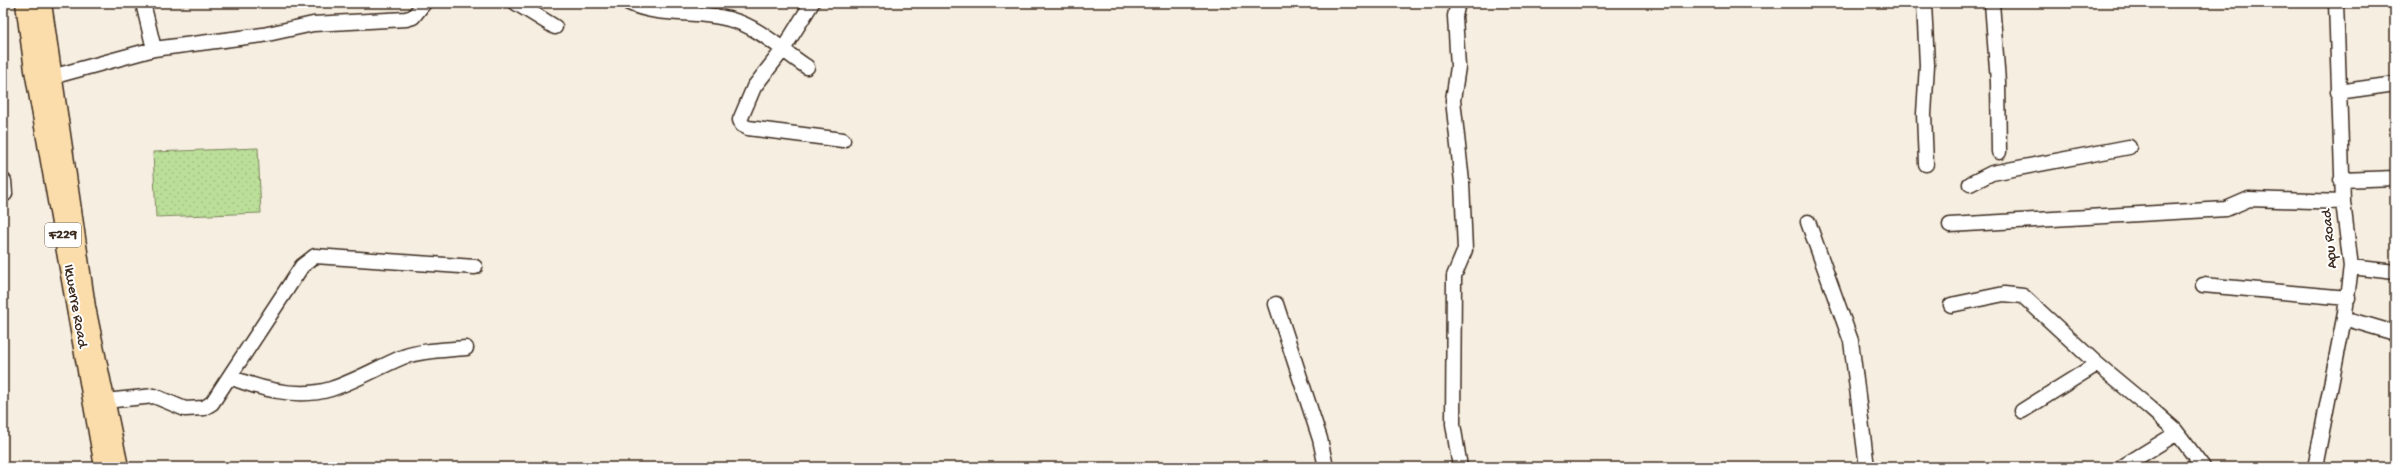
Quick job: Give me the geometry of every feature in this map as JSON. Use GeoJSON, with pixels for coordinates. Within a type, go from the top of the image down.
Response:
{"type":"FeatureCollection","features":[{"type":"Feature","properties":{"kind":"main road","name":"Ikwerre Road"},"geometry":{"type":"LineString","coordinates":[[25,3],[36,81],[104,467]]}},
{"type":"Feature","properties":{"kind":"main road","name":"F229"},"geometry":{"type":"LineString","coordinates":[[42,3],[54,77],[86,307],[118,467]]}},
{"type":"Feature","properties":{"kind":"street"},"geometry":{"type":"LineString","coordinates":[[143,3],[154,49]]}},
{"type":"Feature","properties":{"kind":"street"},"geometry":{"type":"LineString","coordinates":[[36,81],[54,77],[97,63],[154,49],[263,35],[313,24],[406,19],[413,16],[424,3]]}},
{"type":"Feature","properties":{"kind":"street"},"geometry":{"type":"LineString","coordinates":[[516,3],[555,27]]}},
{"type":"Feature","properties":{"kind":"street"},"geometry":{"type":"LineString","coordinates":[[629,3],[656,11],[716,16],[731,19],[747,25],[766,36],[782,51],[807,67]]}},
{"type":"Feature","properties":{"kind":"street"},"geometry":{"type":"LineString","coordinates":[[812,3],[782,51],[754,87],[743,108],[740,120],[742,125],[770,131],[843,140]]}},
{"type":"Feature","properties":{"kind":"street"},"geometry":{"type":"LineString","coordinates":[[1458,3],[1455,16],[1458,66],[1453,100],[1462,182],[1465,250],[1454,276],[1453,424],[1460,467]]}},
{"type":"Feature","properties":{"kind":"street"},"geometry":{"type":"LineString","coordinates":[[1924,3],[1927,65],[1924,114],[1926,164]]}},
{"type":"Feature","properties":{"kind":"street"},"geometry":{"type":"LineString","coordinates":[[1992,3],[1998,82],[1999,152]]}},
{"type":"Feature","properties":{"kind":"street","name":"Apu Road"},"geometry":{"type":"LineString","coordinates":[[2314,467],[2348,298],[2351,267],[2341,180],[2336,3]]}},
{"type":"Feature","properties":{"kind":"street"},"geometry":{"type":"LineString","coordinates":[[2338,92],[2395,84]]}},
{"type":"Feature","properties":{"kind":"street"},"geometry":{"type":"LineString","coordinates":[[1970,184],[1992,173],[2129,147]]}},
{"type":"Feature","properties":{"kind":"street"},"geometry":{"type":"LineString","coordinates":[[2341,180],[2395,178]]}},
{"type":"Feature","properties":{"kind":"street"},"geometry":{"type":"LineString","coordinates":[[1950,225],[2226,209],[2249,199],[2343,202]]}},
{"type":"Feature","properties":{"kind":"street"},"geometry":{"type":"LineString","coordinates":[[1808,222],[1851,342],[1867,467]]}},
{"type":"Feature","properties":{"kind":"street"},"geometry":{"type":"LineString","coordinates":[[106,401],[154,396],[185,409],[204,408],[212,403],[302,266],[315,256],[475,267]]}},
{"type":"Feature","properties":{"kind":"street"},"geometry":{"type":"LineString","coordinates":[[2351,267],[2395,272]]}},
{"type":"Feature","properties":{"kind":"street"},"geometry":{"type":"LineString","coordinates":[[2203,285],[2348,298]]}},
{"type":"Feature","properties":{"kind":"street"},"geometry":{"type":"LineString","coordinates":[[1951,306],[2004,294],[2023,296],[2097,364],[2150,408],[2176,433],[2203,467]]}},
{"type":"Feature","properties":{"kind":"street"},"geometry":{"type":"LineString","coordinates":[[1276,304],[1320,439],[1326,467]]}},
{"type":"Feature","properties":{"kind":"street"},"geometry":{"type":"LineString","coordinates":[[2344,318],[2395,333]]}},
{"type":"Feature","properties":{"kind":"street"},"geometry":{"type":"LineString","coordinates":[[230,377],[260,388],[280,391],[316,392],[331,389],[404,357],[466,348]]}},
{"type":"Feature","properties":{"kind":"street"},"geometry":{"type":"LineString","coordinates":[[2022,411],[2097,364]]}},
{"type":"Feature","properties":{"kind":"street"},"geometry":{"type":"LineString","coordinates":[[2122,467],[2176,433]]}},
{"type":"Feature","properties":{"kind":"green space"},"geometry":{"type":"Polygon","coordinates":[[[258,148],[261,213],[156,217],[153,152],[258,148]]]}}]}
